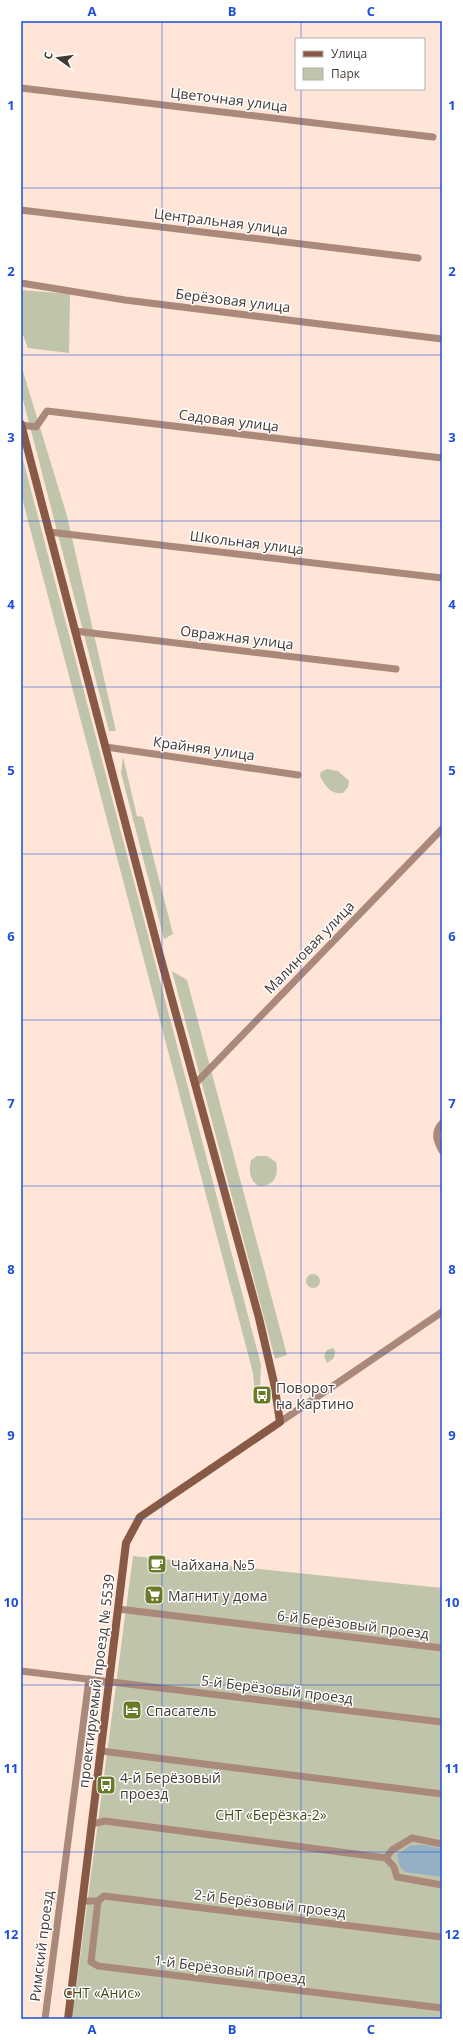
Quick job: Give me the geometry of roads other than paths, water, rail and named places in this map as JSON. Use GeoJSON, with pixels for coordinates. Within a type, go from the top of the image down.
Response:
{"type":"FeatureCollection","features":[{"type":"Feature","properties":{"kind":"street","name":"Цветочная улица"},"geometry":{"type":"LineString","coordinates":[[21,88],[433,137]]}},
{"type":"Feature","properties":{"kind":"street","name":"Центральная улица"},"geometry":{"type":"LineString","coordinates":[[21,210],[418,258]]}},
{"type":"Feature","properties":{"kind":"street","name":"Берёзовая улица"},"geometry":{"type":"LineString","coordinates":[[21,283],[125,300],[442,339]]}},
{"type":"Feature","properties":{"kind":"street","name":"Садовая улица"},"geometry":{"type":"LineString","coordinates":[[21,424],[36,427],[47,411],[442,458]]}},
{"type":"Feature","properties":{"kind":"street"},"geometry":{"type":"LineString","coordinates":[[21,424],[195,1084],[259,1318],[274,1383],[280,1422],[442,1312]]}},
{"type":"Feature","properties":{"kind":"street","name":"Школьная улица"},"geometry":{"type":"LineString","coordinates":[[49,532],[442,578]]}},
{"type":"Feature","properties":{"kind":"street","name":"Овражная улица"},"geometry":{"type":"LineString","coordinates":[[75,631],[396,669]]}},
{"type":"Feature","properties":{"kind":"street","name":"Крайняя улица"},"geometry":{"type":"LineString","coordinates":[[106,747],[298,775]]}},
{"type":"Feature","properties":{"kind":"street","name":"Малиновая улица"},"geometry":{"type":"LineString","coordinates":[[195,1084],[442,829]]}},
{"type":"Feature","properties":{"kind":"street"},"geometry":{"type":"LineString","coordinates":[[440,1126],[436,1137],[442,1151]]}},
{"type":"Feature","properties":{"kind":"street","name":"проектируемый проезд № 5539"},"geometry":{"type":"LineString","coordinates":[[68,2019],[126,1543],[140,1517],[280,1422]]}},
{"type":"Feature","properties":{"kind":"street","name":"6-й Берёзовый проезд"},"geometry":{"type":"LineString","coordinates":[[118,1609],[442,1648]]}},
{"type":"Feature","properties":{"kind":"street","name":"5-й Берёзовый проезд"},"geometry":{"type":"LineString","coordinates":[[21,1671],[442,1722]]}},
{"type":"Feature","properties":{"kind":"street","name":"Римский проезд"},"geometry":{"type":"LineString","coordinates":[[45,2019],[89,1679]]}},
{"type":"Feature","properties":{"kind":"street"},"geometry":{"type":"LineString","coordinates":[[101,1751],[442,1794]]}},
{"type":"Feature","properties":{"kind":"street"},"geometry":{"type":"LineString","coordinates":[[92,1824],[106,1821],[386,1858],[394,1867],[397,1877],[442,1886]]}},
{"type":"Feature","properties":{"kind":"street"},"geometry":{"type":"LineString","coordinates":[[386,1858],[392,1850],[412,1838],[442,1844]]}},
{"type":"Feature","properties":{"kind":"street","name":"2-й Берёзовый проезд"},"geometry":{"type":"LineString","coordinates":[[98,1901],[104,1896],[442,1937]]}},
{"type":"Feature","properties":{"kind":"street"},"geometry":{"type":"LineString","coordinates":[[82,1901],[98,1901]]}},
{"type":"Feature","properties":{"kind":"street","name":"1-й Берёзовый проезд"},"geometry":{"type":"LineString","coordinates":[[98,1901],[91,1962],[98,1966],[442,2008]]}},
{"type":"Feature","properties":{"kind":"water"},"geometry":{"type":"Polygon","coordinates":[[[411,1845],[425,1845],[442,1849],[442,1877],[405,1872],[400,1867],[397,1855],[411,1845]]]}},
{"type":"Feature","properties":{"kind":"place","name":"Поворот на Картино"},"geometry":{"type":"Point","coordinates":[262,1395]}},
{"type":"Feature","properties":{"kind":"place","name":"Чайхана №5"},"geometry":{"type":"Point","coordinates":[157,1564]}},
{"type":"Feature","properties":{"kind":"place","name":"Магнит у дома"},"geometry":{"type":"Point","coordinates":[154,1595]}},
{"type":"Feature","properties":{"kind":"place","name":"Спасатель"},"geometry":{"type":"Point","coordinates":[132,1710]}},
{"type":"Feature","properties":{"kind":"place","name":"4-й Берёзовый проезд"},"geometry":{"type":"Point","coordinates":[106,1785]}},
{"type":"Feature","properties":{"kind":"park label","name":"СНТ «Берёзка-2»"},"geometry":{"type":"Point","coordinates":[271,1814]}},
{"type":"Feature","properties":{"kind":"park label","name":"СНТ «Анис»"},"geometry":{"type":"Point","coordinates":[102,1992]}}]}
